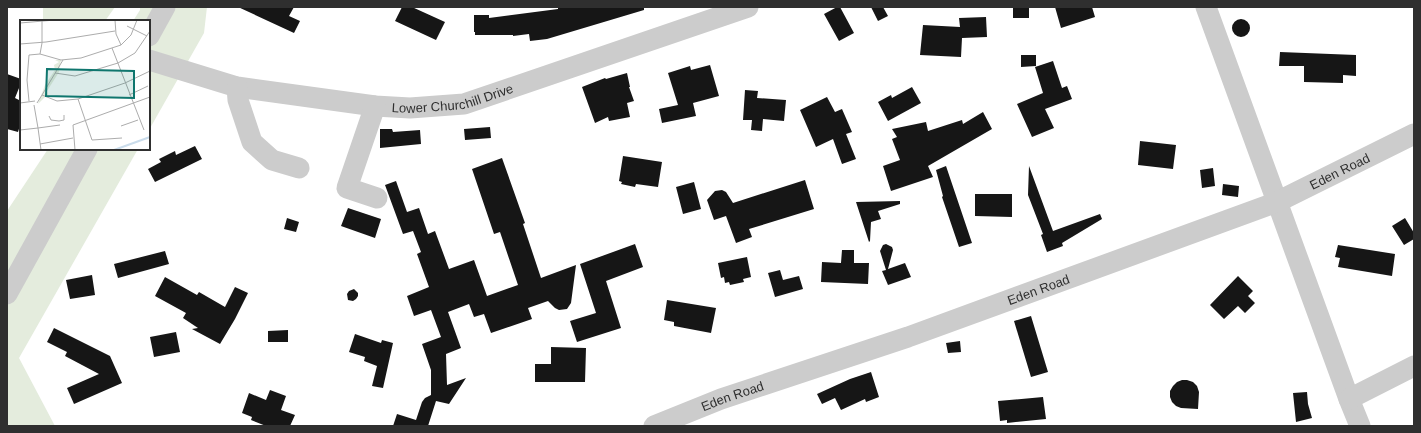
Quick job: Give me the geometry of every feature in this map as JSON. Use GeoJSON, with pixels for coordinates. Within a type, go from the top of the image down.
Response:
{"type":"FeatureCollection","features":[{"type":"Feature","properties":{"kind":"street"},"geometry":{"type":"LineString","coordinates":[[150,34],[165,7]]}},
{"type":"Feature","properties":{"kind":"street","name":"Lower Churchill Drive"},"geometry":{"type":"LineString","coordinates":[[150,60],[236,87],[375,106],[410,108],[464,104],[748,7]]}},
{"type":"Feature","properties":{"kind":"street"},"geometry":{"type":"LineString","coordinates":[[1206,7],[1360,426]]}},
{"type":"Feature","properties":{"kind":"street"},"geometry":{"type":"LineString","coordinates":[[236,87],[238,100],[252,142],[272,160],[299,168]]}},
{"type":"Feature","properties":{"kind":"street"},"geometry":{"type":"LineString","coordinates":[[375,106],[347,188],[377,198]]}},
{"type":"Feature","properties":{"kind":"street","name":"Eden Road"},"geometry":{"type":"LineString","coordinates":[[654,426],[721,399],[908,337],[1277,202],[1414,134]]}},
{"type":"Feature","properties":{"kind":"street"},"geometry":{"type":"LineString","coordinates":[[7,294],[86,150]]}},
{"type":"Feature","properties":{"kind":"street"},"geometry":{"type":"LineString","coordinates":[[1349,399],[1414,366]]}},
{"type":"Feature","properties":{"kind":"green space"},"geometry":{"type":"Polygon","coordinates":[[[43,7],[115,7],[106,20],[43,20],[43,7]]]}},
{"type":"Feature","properties":{"kind":"green space"},"geometry":{"type":"Polygon","coordinates":[[[140,7],[207,7],[204,33],[150,128],[150,20],[134,20],[140,10],[140,7]]]}},
{"type":"Feature","properties":{"kind":"green space"},"geometry":{"type":"Polygon","coordinates":[[[47,150],[137,150],[19,358],[55,426],[7,426],[7,211],[47,150]]]}},
{"type":"Feature","properties":{"kind":"building"},"geometry":{"type":"Polygon","coordinates":[[[238,7],[294,7],[289,16],[300,21],[294,33],[238,7]]]}},
{"type":"Feature","properties":{"kind":"building"},"geometry":{"type":"Polygon","coordinates":[[[402,7],[412,7],[445,22],[436,40],[395,21],[402,7]]]}},
{"type":"Feature","properties":{"kind":"building"},"geometry":{"type":"Polygon","coordinates":[[[558,7],[644,7],[644,10],[547,39],[530,41],[529,34],[513,36],[475,35],[474,32],[474,15],[489,15],[489,18],[558,9],[558,7]]]}},
{"type":"Feature","properties":{"kind":"building"},"geometry":{"type":"Polygon","coordinates":[[[837,7],[840,7],[854,33],[839,41],[824,14],[837,7]]]}},
{"type":"Feature","properties":{"kind":"building"},"geometry":{"type":"Polygon","coordinates":[[[871,7],[883,7],[888,16],[878,21],[871,7]]]}},
{"type":"Feature","properties":{"kind":"building"},"geometry":{"type":"Polygon","coordinates":[[[1013,7],[1029,7],[1029,18],[1013,18],[1013,7]]]}},
{"type":"Feature","properties":{"kind":"building"},"geometry":{"type":"Polygon","coordinates":[[[1055,7],[1092,7],[1095,17],[1061,28],[1055,7]]]}},
{"type":"Feature","properties":{"kind":"building"},"geometry":{"type":"Polygon","coordinates":[[[986,17],[987,37],[962,38],[961,57],[920,55],[923,25],[960,27],[959,18],[986,17]]]}},
{"type":"Feature","properties":{"kind":"building"},"geometry":{"type":"Polygon","coordinates":[[[1241,19],[1247,22],[1250,28],[1247,34],[1241,37],[1235,34],[1232,28],[1235,22],[1241,19]]]}},
{"type":"Feature","properties":{"kind":"building"},"geometry":{"type":"Polygon","coordinates":[[[1280,52],[1356,55],[1356,76],[1343,75],[1343,83],[1304,82],[1304,66],[1279,66],[1280,52]]]}},
{"type":"Feature","properties":{"kind":"building"},"geometry":{"type":"Polygon","coordinates":[[[1021,55],[1036,55],[1036,66],[1021,67],[1021,55]]]}},
{"type":"Feature","properties":{"kind":"building"},"geometry":{"type":"Polygon","coordinates":[[[1053,61],[1062,88],[1067,86],[1072,99],[1045,109],[1054,128],[1032,137],[1017,104],[1043,93],[1035,67],[1053,61]]]}},
{"type":"Feature","properties":{"kind":"building"},"geometry":{"type":"Polygon","coordinates":[[[710,65],[719,96],[693,103],[696,116],[662,123],[659,109],[678,105],[668,73],[690,66],[691,70],[710,65]]]}},
{"type":"Feature","properties":{"kind":"building"},"geometry":{"type":"Polygon","coordinates":[[[627,73],[629,87],[634,101],[627,103],[630,117],[609,121],[608,117],[595,123],[582,87],[605,78],[627,73]]]}},
{"type":"Feature","properties":{"kind":"building"},"geometry":{"type":"Polygon","coordinates":[[[7,74],[20,79],[20,86],[15,98],[20,100],[20,125],[18,132],[7,129],[7,74]]]}},
{"type":"Feature","properties":{"kind":"building"},"geometry":{"type":"Polygon","coordinates":[[[912,87],[921,103],[888,121],[878,102],[891,95],[892,98],[912,87]]]}},
{"type":"Feature","properties":{"kind":"building"},"geometry":{"type":"Polygon","coordinates":[[[745,90],[758,91],[757,98],[786,100],[784,121],[763,119],[762,131],[751,130],[752,120],[743,120],[745,90]]]}},
{"type":"Feature","properties":{"kind":"building"},"geometry":{"type":"Polygon","coordinates":[[[827,97],[835,112],[842,109],[852,132],[846,134],[856,159],[842,164],[833,139],[816,147],[800,110],[827,97]]]}},
{"type":"Feature","properties":{"kind":"building"},"geometry":{"type":"Polygon","coordinates":[[[983,112],[992,129],[928,166],[933,177],[891,191],[883,166],[900,160],[892,139],[897,137],[892,129],[926,122],[928,131],[962,120],[963,124],[983,112]]]}},
{"type":"Feature","properties":{"kind":"building"},"geometry":{"type":"Polygon","coordinates":[[[490,127],[491,138],[465,140],[464,129],[490,127]]]}},
{"type":"Feature","properties":{"kind":"building"},"geometry":{"type":"Polygon","coordinates":[[[380,129],[392,129],[393,132],[420,130],[421,144],[380,148],[380,129]]]}},
{"type":"Feature","properties":{"kind":"building"},"geometry":{"type":"Polygon","coordinates":[[[1140,141],[1176,145],[1173,169],[1138,165],[1140,141]]]}},
{"type":"Feature","properties":{"kind":"building"},"geometry":{"type":"Polygon","coordinates":[[[195,146],[202,159],[155,182],[148,169],[161,162],[159,159],[175,151],[176,155],[195,146]]]}},
{"type":"Feature","properties":{"kind":"building"},"geometry":{"type":"Polygon","coordinates":[[[623,156],[662,162],[658,187],[636,184],[635,187],[621,184],[622,182],[619,181],[623,156]]]}},
{"type":"Feature","properties":{"kind":"building"},"geometry":{"type":"Polygon","coordinates":[[[502,158],[525,223],[523,224],[541,278],[576,265],[571,303],[567,309],[559,310],[548,301],[528,308],[532,319],[491,333],[484,314],[474,317],[469,304],[448,312],[461,348],[446,354],[447,385],[466,378],[449,404],[436,401],[428,426],[393,426],[397,414],[416,420],[422,402],[425,398],[431,395],[431,370],[422,344],[441,337],[431,310],[414,316],[407,296],[429,287],[417,254],[421,252],[413,231],[403,234],[385,185],[396,181],[407,212],[419,208],[428,234],[435,231],[449,269],[474,260],[487,296],[518,285],[500,232],[494,234],[472,169],[502,158]]]}},
{"type":"Feature","properties":{"kind":"building"},"geometry":{"type":"Polygon","coordinates":[[[946,166],[972,243],[959,247],[942,197],[936,170],[946,166]]]}},
{"type":"Feature","properties":{"kind":"building"},"geometry":{"type":"Polygon","coordinates":[[[1029,166],[1053,231],[1100,214],[1102,219],[1062,243],[1063,246],[1047,252],[1041,235],[1043,234],[1028,195],[1029,166]]]}},
{"type":"Feature","properties":{"kind":"building"},"geometry":{"type":"Polygon","coordinates":[[[1213,168],[1215,186],[1202,188],[1200,170],[1213,168]]]}},
{"type":"Feature","properties":{"kind":"building"},"geometry":{"type":"Polygon","coordinates":[[[805,180],[814,209],[749,229],[752,237],[736,243],[726,216],[714,220],[707,200],[715,191],[722,190],[726,192],[733,203],[805,180]]]}},
{"type":"Feature","properties":{"kind":"building"},"geometry":{"type":"Polygon","coordinates":[[[694,182],[701,209],[683,214],[676,187],[694,182]]]}},
{"type":"Feature","properties":{"kind":"building"},"geometry":{"type":"Polygon","coordinates":[[[1223,184],[1239,186],[1238,197],[1222,195],[1223,184]]]}},
{"type":"Feature","properties":{"kind":"building"},"geometry":{"type":"Polygon","coordinates":[[[975,194],[1012,194],[1012,217],[975,216],[975,194]]]}},
{"type":"Feature","properties":{"kind":"building"},"geometry":{"type":"Polygon","coordinates":[[[900,201],[900,204],[878,211],[881,219],[871,222],[869,242],[856,202],[900,201]]]}},
{"type":"Feature","properties":{"kind":"building"},"geometry":{"type":"Polygon","coordinates":[[[348,208],[381,219],[375,238],[341,226],[348,208]]]}},
{"type":"Feature","properties":{"kind":"building"},"geometry":{"type":"Polygon","coordinates":[[[287,218],[299,222],[296,232],[284,229],[287,218]]]}},
{"type":"Feature","properties":{"kind":"building"},"geometry":{"type":"Polygon","coordinates":[[[1405,218],[1414,233],[1414,239],[1404,245],[1392,226],[1405,218]]]}},
{"type":"Feature","properties":{"kind":"building"},"geometry":{"type":"Polygon","coordinates":[[[635,244],[643,267],[606,281],[621,328],[577,342],[570,321],[596,313],[580,264],[635,244]]]}},
{"type":"Feature","properties":{"kind":"building"},"geometry":{"type":"Polygon","coordinates":[[[886,244],[892,247],[893,250],[888,269],[905,263],[911,277],[888,285],[882,271],[886,270],[880,251],[883,245],[886,244]]]}},
{"type":"Feature","properties":{"kind":"building"},"geometry":{"type":"Polygon","coordinates":[[[1338,245],[1395,254],[1392,276],[1338,267],[1340,258],[1335,257],[1338,245]]]}},
{"type":"Feature","properties":{"kind":"building"},"geometry":{"type":"Polygon","coordinates":[[[842,250],[854,250],[854,263],[869,263],[868,284],[821,282],[822,262],[841,263],[842,250]]]}},
{"type":"Feature","properties":{"kind":"building"},"geometry":{"type":"Polygon","coordinates":[[[165,251],[169,264],[118,278],[114,264],[165,251]]]}},
{"type":"Feature","properties":{"kind":"building"},"geometry":{"type":"Polygon","coordinates":[[[747,257],[751,277],[743,279],[744,282],[730,285],[729,282],[725,283],[724,277],[721,278],[718,263],[747,257]]]}},
{"type":"Feature","properties":{"kind":"building"},"geometry":{"type":"Polygon","coordinates":[[[780,270],[783,280],[799,276],[803,289],[775,297],[768,273],[780,270]]]}},
{"type":"Feature","properties":{"kind":"building"},"geometry":{"type":"Polygon","coordinates":[[[92,275],[95,295],[70,299],[66,280],[92,275]]]}},
{"type":"Feature","properties":{"kind":"building"},"geometry":{"type":"Polygon","coordinates":[[[1238,276],[1253,291],[1248,296],[1255,303],[1245,313],[1238,306],[1224,319],[1210,305],[1238,276]]]}},
{"type":"Feature","properties":{"kind":"building"},"geometry":{"type":"Polygon","coordinates":[[[165,277],[197,295],[199,292],[225,307],[235,287],[248,293],[220,344],[192,329],[198,328],[183,318],[186,313],[155,296],[165,277]]]}},
{"type":"Feature","properties":{"kind":"building"},"geometry":{"type":"Polygon","coordinates":[[[354,289],[358,293],[358,296],[353,301],[348,300],[347,294],[349,291],[354,289]]]}},
{"type":"Feature","properties":{"kind":"building"},"geometry":{"type":"Polygon","coordinates":[[[667,300],[716,308],[711,333],[674,326],[674,322],[664,320],[667,300]]]}},
{"type":"Feature","properties":{"kind":"building"},"geometry":{"type":"Polygon","coordinates":[[[1031,316],[1048,372],[1031,377],[1014,321],[1031,316]]]}},
{"type":"Feature","properties":{"kind":"building"},"geometry":{"type":"Polygon","coordinates":[[[54,328],[110,356],[122,383],[74,404],[67,388],[99,374],[65,356],[67,352],[47,342],[54,328]]]}},
{"type":"Feature","properties":{"kind":"building"},"geometry":{"type":"Polygon","coordinates":[[[288,330],[288,342],[268,342],[268,331],[288,330]]]}},
{"type":"Feature","properties":{"kind":"building"},"geometry":{"type":"Polygon","coordinates":[[[176,332],[180,352],[154,357],[150,337],[176,332]]]}},
{"type":"Feature","properties":{"kind":"building"},"geometry":{"type":"Polygon","coordinates":[[[355,334],[381,343],[382,340],[393,343],[383,388],[372,386],[377,366],[364,361],[365,357],[349,352],[355,334]]]}},
{"type":"Feature","properties":{"kind":"building"},"geometry":{"type":"Polygon","coordinates":[[[960,341],[961,352],[948,353],[946,343],[960,341]]]}},
{"type":"Feature","properties":{"kind":"building"},"geometry":{"type":"Polygon","coordinates":[[[551,347],[586,348],[585,382],[535,382],[535,364],[551,364],[551,347]]]}},
{"type":"Feature","properties":{"kind":"building"},"geometry":{"type":"Polygon","coordinates":[[[871,372],[879,397],[866,402],[865,399],[841,410],[835,398],[822,404],[817,394],[850,379],[871,372]]]}},
{"type":"Feature","properties":{"kind":"building"},"geometry":{"type":"Polygon","coordinates":[[[1182,380],[1193,382],[1197,386],[1199,392],[1198,409],[1181,408],[1172,402],[1170,391],[1177,382],[1182,380]]]}},
{"type":"Feature","properties":{"kind":"building"},"geometry":{"type":"Polygon","coordinates":[[[270,390],[286,396],[281,410],[295,415],[290,426],[266,426],[251,420],[252,417],[242,413],[249,393],[266,400],[270,390]]]}},
{"type":"Feature","properties":{"kind":"building"},"geometry":{"type":"Polygon","coordinates":[[[1307,392],[1308,404],[1312,418],[1296,422],[1293,393],[1307,392]]]}},
{"type":"Feature","properties":{"kind":"building"},"geometry":{"type":"Polygon","coordinates":[[[1043,397],[1046,419],[1007,423],[1007,420],[1000,421],[998,401],[1043,397]]]}}]}
